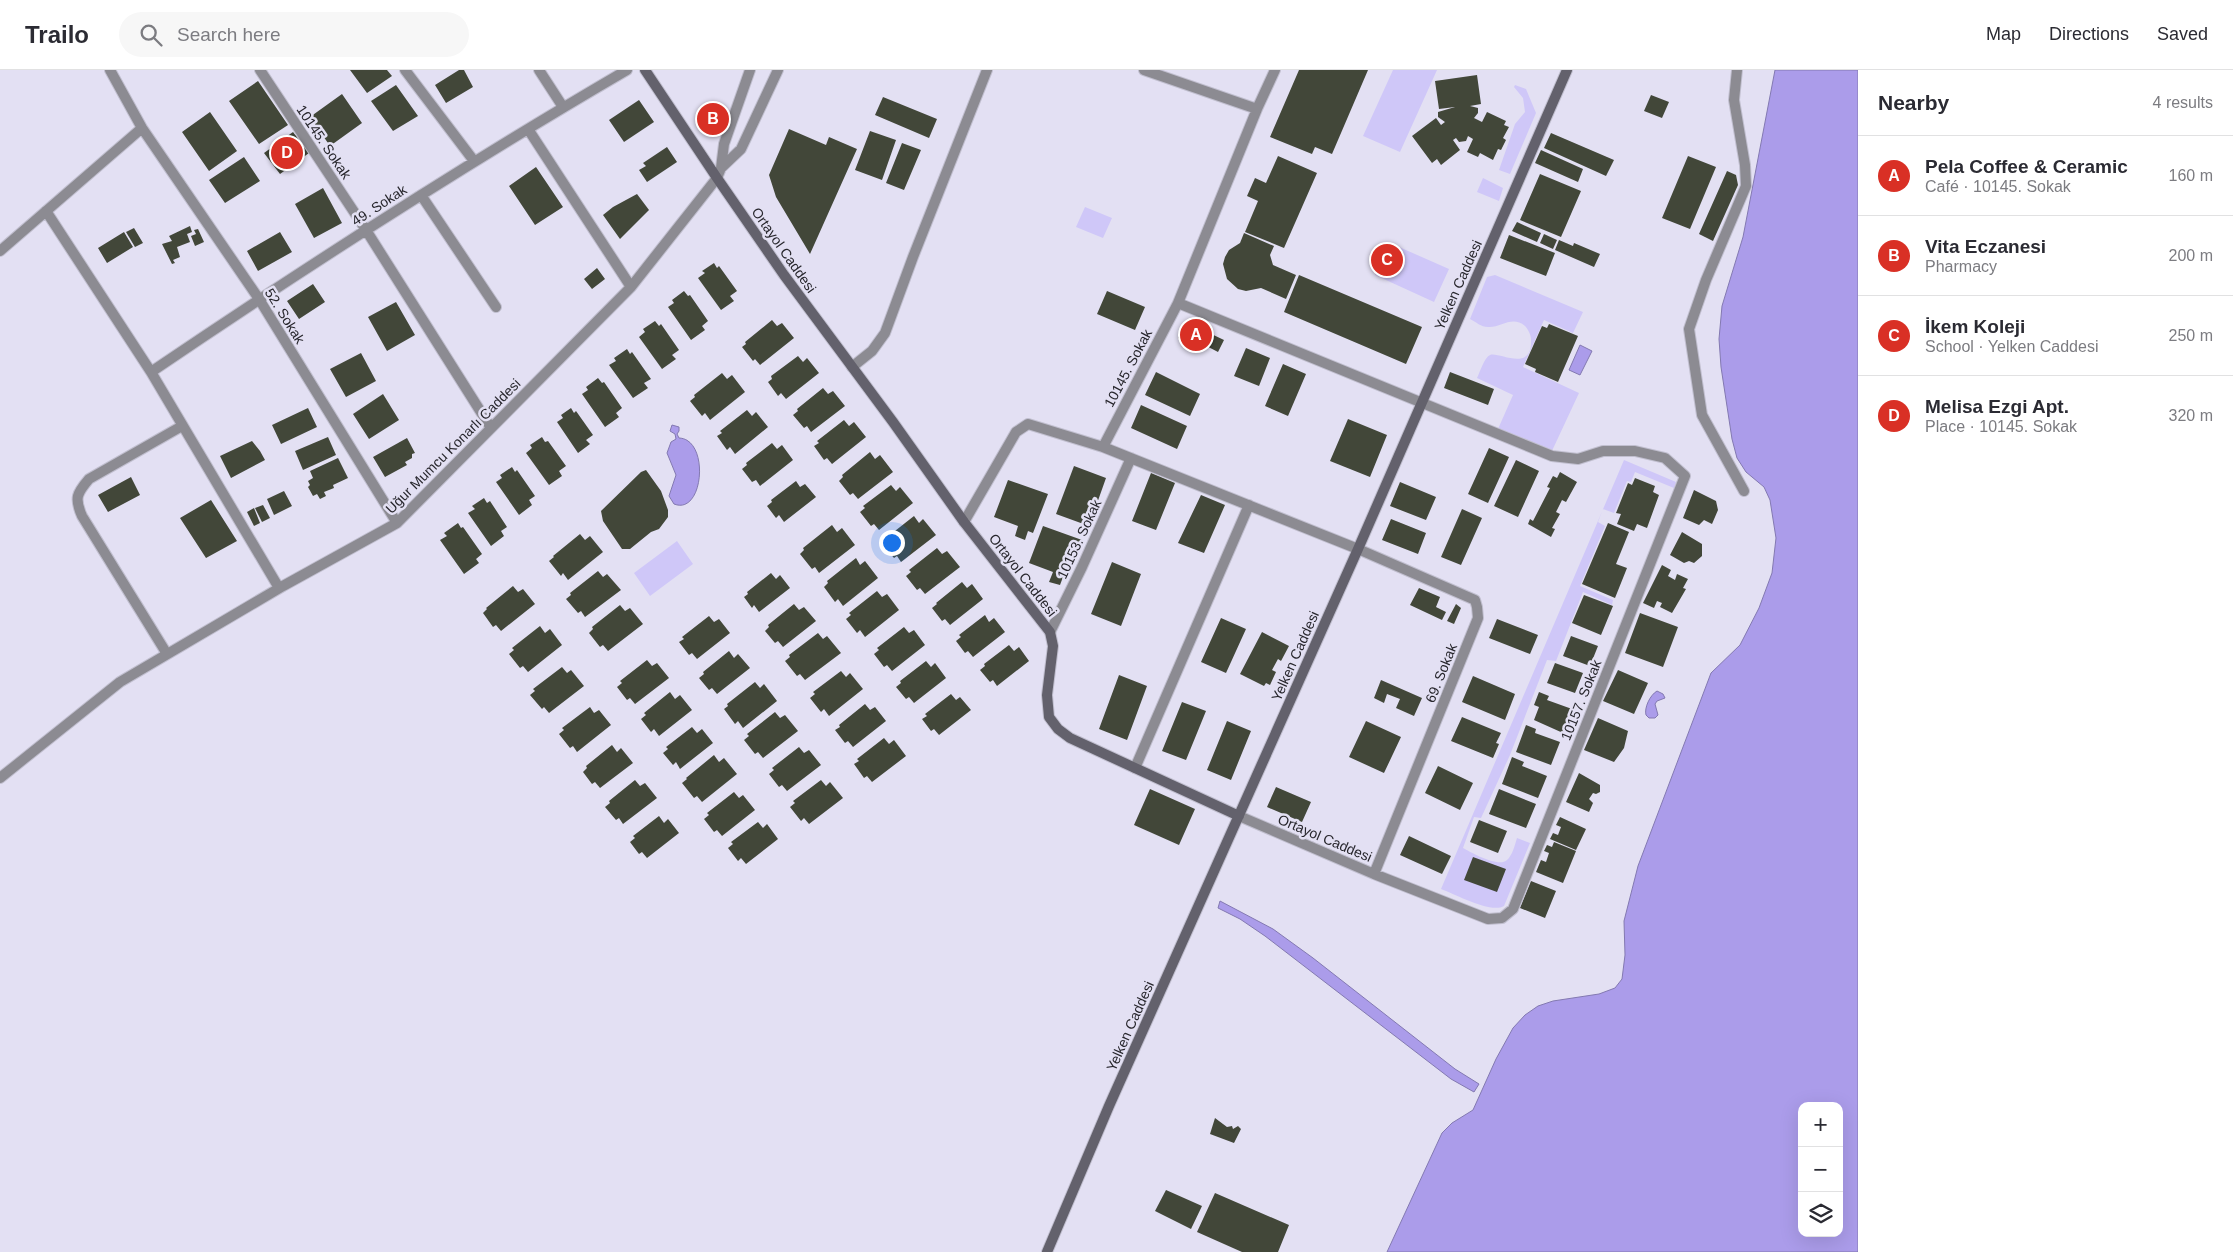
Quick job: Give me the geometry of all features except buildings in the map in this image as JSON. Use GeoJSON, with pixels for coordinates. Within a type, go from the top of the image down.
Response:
{"type":"FeatureCollection","features":[{"type":"Feature","properties":{"kind":"street","name":"52. Sokak"},"geometry":{"type":"LineString","coordinates":[[110,70],[142,128],[259,299],[397,523]]}},
{"type":"Feature","properties":{"kind":"street","name":"10145. Sokak"},"geometry":{"type":"LineString","coordinates":[[260,70],[366,230],[491,428]]}},
{"type":"Feature","properties":{"kind":"street"},"geometry":{"type":"LineString","coordinates":[[405,70],[474,161]]}},
{"type":"Feature","properties":{"kind":"street"},"geometry":{"type":"LineString","coordinates":[[539,70],[563,107]]}},
{"type":"Feature","properties":{"kind":"street","name":"49. Sokak"},"geometry":{"type":"LineString","coordinates":[[150,372],[421,194],[627,70]]}},
{"type":"Feature","properties":{"kind":"street","name":"Ortayol Caddesi"},"geometry":{"type":"LineString","coordinates":[[645,70],[716,178],[784,275],[964,522],[1050,632],[1053,646],[1047,695],[1050,717],[1058,729],[1070,738],[1239,816],[1374,874],[1488,918]]}},
{"type":"Feature","properties":{"kind":"street","name":"Uğur Mumcu Konarlı Caddesi"},"geometry":{"type":"LineString","coordinates":[[0,778],[120,682],[279,588],[397,523],[632,287],[716,178],[721,168],[724,144],[750,70]]}},
{"type":"Feature","properties":{"kind":"street","name":"Uğur Mumcu Konarlı Caddesi"},"geometry":{"type":"LineString","coordinates":[[721,168],[742,149],[778,70]]}},
{"type":"Feature","properties":{"kind":"street"},"geometry":{"type":"LineString","coordinates":[[852,367],[872,351],[886,334],[913,257],[987,70]]}},
{"type":"Feature","properties":{"kind":"street"},"geometry":{"type":"LineString","coordinates":[[1144,70],[1257,109]]}},
{"type":"Feature","properties":{"kind":"street","name":"10145. Sokak"},"geometry":{"type":"LineString","coordinates":[[1103,446],[1178,303],[1257,109],[1275,70]]}},
{"type":"Feature","properties":{"kind":"street","name":"Yelken Caddesi"},"geometry":{"type":"LineString","coordinates":[[1047,1252],[1109,1106],[1358,549],[1567,70]]}},
{"type":"Feature","properties":{"kind":"street"},"geometry":{"type":"LineString","coordinates":[[1737,70],[1734,100],[1746,186],[1706,280],[1689,329],[1702,415],[1744,491]]}},
{"type":"Feature","properties":{"kind":"street"},"geometry":{"type":"LineString","coordinates":[[0,251],[142,128]]}},
{"type":"Feature","properties":{"kind":"street"},"geometry":{"type":"LineString","coordinates":[[528,128],[632,287]]}},
{"type":"Feature","properties":{"kind":"street"},"geometry":{"type":"LineString","coordinates":[[421,194],[496,307]]}},
{"type":"Feature","properties":{"kind":"street"},"geometry":{"type":"LineString","coordinates":[[46,211],[150,372],[279,588]]}},
{"type":"Feature","properties":{"kind":"street"},"geometry":{"type":"LineString","coordinates":[[1178,303],[1421,402]]}},
{"type":"Feature","properties":{"kind":"street","name":"10157. Sokak"},"geometry":{"type":"LineString","coordinates":[[1421,402],[1552,456],[1578,459],[1603,451],[1635,451],[1665,458],[1685,476],[1513,909],[1502,918],[1488,918]]}},
{"type":"Feature","properties":{"kind":"street","name":"69. Sokak"},"geometry":{"type":"LineString","coordinates":[[964,522],[1016,432],[1028,424],[1103,446],[1358,549],[1474,600],[1478,607],[1478,618],[1374,874]]}},
{"type":"Feature","properties":{"kind":"street"},"geometry":{"type":"LineString","coordinates":[[167,654],[82,516],[77,499],[78,491],[90,479],[182,426]]}},
{"type":"Feature","properties":{"kind":"street","name":"10153. Sokak"},"geometry":{"type":"LineString","coordinates":[[1050,632],[1082,567],[1131,458]]}},
{"type":"Feature","properties":{"kind":"street"},"geometry":{"type":"LineString","coordinates":[[1135,768],[1249,505]]}},
{"type":"Feature","properties":{"kind":"shaded area"},"geometry":{"type":"Polygon","coordinates":[[[1393,70],[1437,70],[1400,152],[1363,136],[1393,70]]]}},
{"type":"Feature","properties":{"kind":"shaded area"},"geometry":{"type":"Polygon","coordinates":[[[1775,70],[1858,70],[1858,1252],[1387,1252],[1442,1133],[1452,1123],[1473,1110],[1496,1059],[1513,1028],[1525,1015],[1538,1006],[1553,1001],[1599,994],[1615,988],[1622,979],[1625,955],[1624,921],[1638,866],[1711,673],[1740,645],[1759,608],[1772,573],[1776,538],[1770,500],[1764,487],[1746,472],[1737,458],[1732,439],[1721,367],[1719,339],[1722,306],[1743,237],[1775,70]]]}},
{"type":"Feature","properties":{"kind":"shaded area"},"geometry":{"type":"Polygon","coordinates":[[[1515,85],[1526,89],[1536,113],[1510,174],[1499,170],[1515,124],[1525,112],[1523,98],[1514,87],[1515,85]]]}},
{"type":"Feature","properties":{"kind":"shaded area"},"geometry":{"type":"Polygon","coordinates":[[[1483,178],[1503,188],[1499,201],[1477,192],[1483,178]]]}},
{"type":"Feature","properties":{"kind":"shaded area"},"geometry":{"type":"Polygon","coordinates":[[[1085,207],[1112,218],[1103,238],[1076,227],[1085,207]]]}},
{"type":"Feature","properties":{"kind":"shaded area"},"geometry":{"type":"Polygon","coordinates":[[[1390,243],[1449,269],[1434,302],[1375,275],[1390,243]]]}},
{"type":"Feature","properties":{"kind":"shaded area"},"geometry":{"type":"Polygon","coordinates":[[[1495,275],[1583,312],[1573,333],[1544,320],[1523,367],[1579,393],[1551,453],[1498,429],[1513,395],[1477,378],[1484,362],[1490,355],[1514,359],[1527,356],[1530,350],[1530,334],[1526,327],[1520,323],[1511,322],[1493,327],[1485,327],[1470,319],[1487,277],[1495,275]]]}},
{"type":"Feature","properties":{"kind":"shaded area"},"geometry":{"type":"Polygon","coordinates":[[[1580,345],[1592,351],[1580,375],[1569,370],[1580,345]]]}},
{"type":"Feature","properties":{"kind":"shaded area"},"geometry":{"type":"Polygon","coordinates":[[[672,425],[679,427],[677,434],[679,438],[689,442],[696,450],[699,462],[697,489],[692,499],[684,505],[674,504],[669,496],[676,475],[667,453],[671,442],[676,439],[675,434],[670,431],[672,425]]]}},
{"type":"Feature","properties":{"kind":"shaded area"},"geometry":{"type":"Polygon","coordinates":[[[1624,460],[1676,482],[1674,488],[1635,472],[1631,482],[1627,481],[1614,513],[1603,509],[1624,460]]]}},
{"type":"Feature","properties":{"kind":"shaded area"},"geometry":{"type":"Polygon","coordinates":[[[1602,511],[1598,522],[1605,526],[1580,586],[1613,600],[1612,605],[1583,592],[1556,661],[1547,660],[1510,755],[1481,818],[1474,817],[1463,848],[1479,856],[1492,861],[1503,862],[1510,856],[1517,838],[1530,843],[1504,906],[1498,908],[1482,905],[1441,889],[1602,511]]]}},
{"type":"Feature","properties":{"kind":"shaded area"},"geometry":{"type":"Polygon","coordinates":[[[677,541],[693,564],[650,596],[634,573],[677,541]]]}},
{"type":"Feature","properties":{"kind":"shaded area"},"geometry":{"type":"Polygon","coordinates":[[[1657,691],[1663,694],[1665,698],[1657,701],[1655,704],[1658,715],[1655,718],[1649,718],[1646,715],[1647,705],[1652,695],[1657,691]]]}},
{"type":"Feature","properties":{"kind":"shaded area"},"geometry":{"type":"Polygon","coordinates":[[[1220,901],[1273,929],[1313,958],[1455,1069],[1479,1084],[1474,1092],[1451,1079],[1265,936],[1240,919],[1218,908],[1220,901]]]}},
{"type":"Feature","properties":{"kind":"place","name":"Vita Eczanesi"},"geometry":{"type":"Point","coordinates":[713,119]}},
{"type":"Feature","properties":{"kind":"place","name":"Melisa Ezgi Apt."},"geometry":{"type":"Point","coordinates":[287,153]}},
{"type":"Feature","properties":{"kind":"place","name":"İkem Koleji"},"geometry":{"type":"Point","coordinates":[1387,260]}},
{"type":"Feature","properties":{"kind":"place","name":"Pela Coffee & Ceramic"},"geometry":{"type":"Point","coordinates":[1196,335]}}]}
